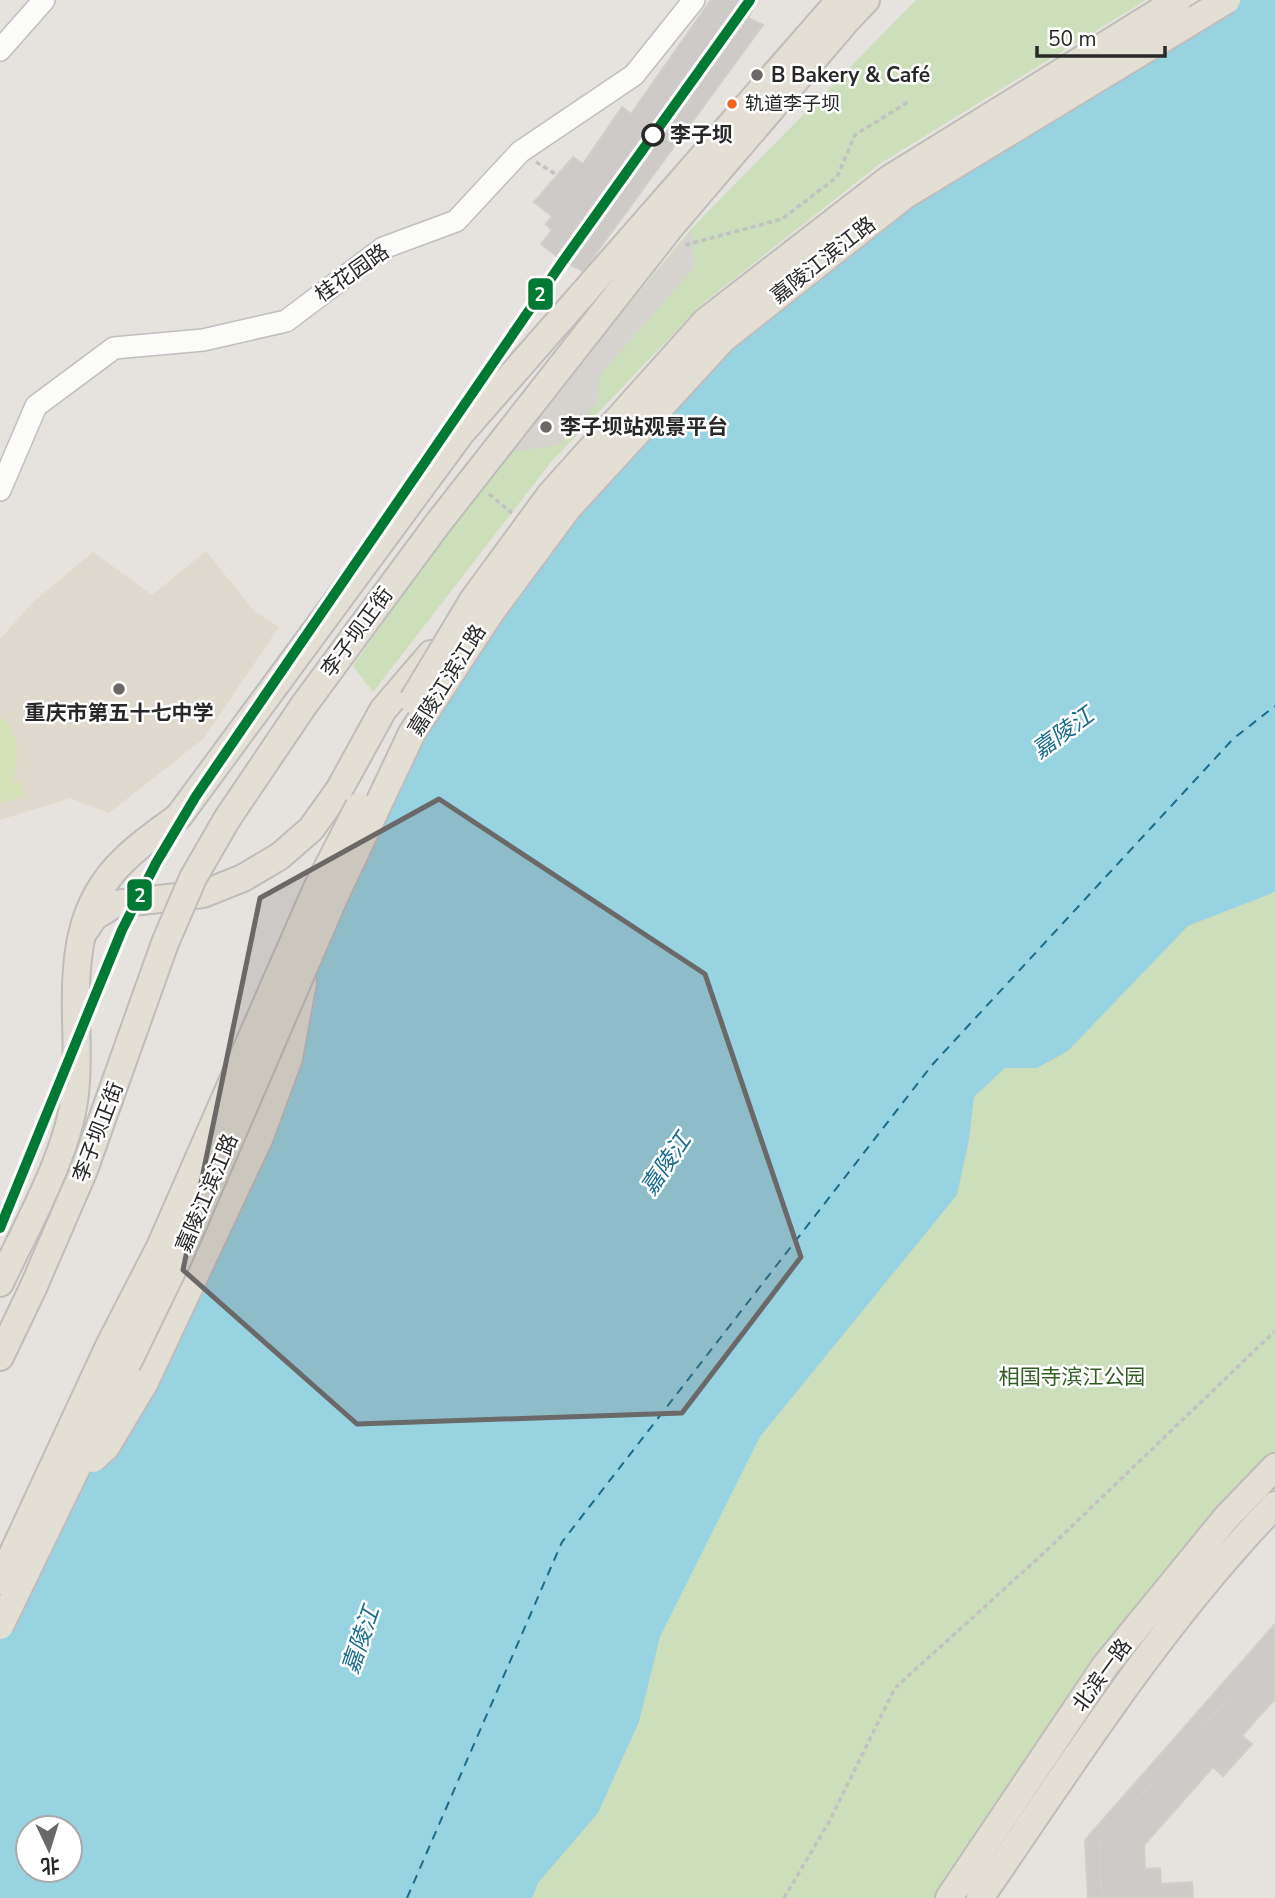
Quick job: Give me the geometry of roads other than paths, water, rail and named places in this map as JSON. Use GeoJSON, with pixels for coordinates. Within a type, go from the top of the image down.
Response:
{"type":"FeatureCollection","features":[{"type":"Feature","properties":{"kind":"main road","name":"李子坝正街"},"geometry":{"type":"LineString","coordinates":[[0,1283],[60,1152],[73,1110],[80,936],[97,893],[124,859],[179,816],[461,433],[840,0]]}},
{"type":"Feature","properties":{"kind":"main road","name":"李子坝正街"},"geometry":{"type":"LineString","coordinates":[[0,1357],[84,1170],[165,943],[193,878],[227,819],[296,716],[439,522],[672,225],[866,0]]}},
{"type":"Feature","properties":{"kind":"main road","name":"嘉陵江滨江路"},"geometry":{"type":"LineString","coordinates":[[0,1581],[109,1346],[160,1247],[317,888],[401,720],[473,600],[550,495],[706,321],[889,179],[1178,0]]}},
{"type":"Feature","properties":{"kind":"main road","name":"嘉陵江滨江路"},"geometry":{"type":"LineString","coordinates":[[0,1626],[179,1257],[334,898],[412,733],[491,612],[568,508],[723,339],[904,196],[1227,0]]}},
{"type":"Feature","properties":{"kind":"main road"},"geometry":{"type":"LineString","coordinates":[[80,936],[94,917],[115,904],[203,894],[243,878],[280,856],[311,829],[339,790],[383,710],[473,600]]}},
{"type":"Feature","properties":{"kind":"main road"},"geometry":{"type":"LineString","coordinates":[[0,1529],[22,1520],[106,1447],[145,1382],[260,1137],[289,1058],[306,966]]}},
{"type":"Feature","properties":{"kind":"main road","name":"北滨一路"},"geometry":{"type":"LineString","coordinates":[[948,1898],[1105,1666],[1226,1518],[1275,1467]]}},
{"type":"Feature","properties":{"kind":"main road","name":"北滨一路"},"geometry":{"type":"LineString","coordinates":[[979,1898],[1134,1674],[1239,1542],[1275,1505]]}},
{"type":"Feature","properties":{"kind":"street"},"geometry":{"type":"LineString","coordinates":[[0,50],[44,0]]}},
{"type":"Feature","properties":{"kind":"street","name":"桂花园路"},"geometry":{"type":"LineString","coordinates":[[0,490],[36,406],[114,348],[203,341],[286,321],[383,248],[456,221],[520,152],[635,75],[694,0]]}},
{"type":"Feature","properties":{"kind":"water","name":"嘉陵江"},"geometry":{"type":"Polygon","coordinates":[[[1203,0],[1275,0],[1275,892],[1188,926],[1068,1051],[1037,1068],[1005,1068],[974,1097],[969,1140],[957,1195],[760,1437],[660,1637],[639,1722],[598,1813],[538,1883],[532,1898],[0,1898],[0,1574],[170,1363],[260,994],[498,626],[623,420],[986,138],[1203,0]]]}},
{"type":"Feature","properties":{"kind":"place","name":"B Bakery & Café"},"geometry":{"type":"Point","coordinates":[757,75]}},
{"type":"Feature","properties":{"kind":"place","name":"轨道李子坝"},"geometry":{"type":"Point","coordinates":[732,104]}},
{"type":"Feature","properties":{"kind":"place","name":"李子坝"},"geometry":{"type":"Point","coordinates":[653,135]}},
{"type":"Feature","properties":{"kind":"place","name":"李子坝站观景平台"},"geometry":{"type":"Point","coordinates":[546,427]}},
{"type":"Feature","properties":{"kind":"place","name":"重庆市第五十七中学"},"geometry":{"type":"Point","coordinates":[119,689]}},
{"type":"Feature","properties":{"kind":"park label","name":"相国寺滨江公园"},"geometry":{"type":"Point","coordinates":[1072,1377]}}]}
